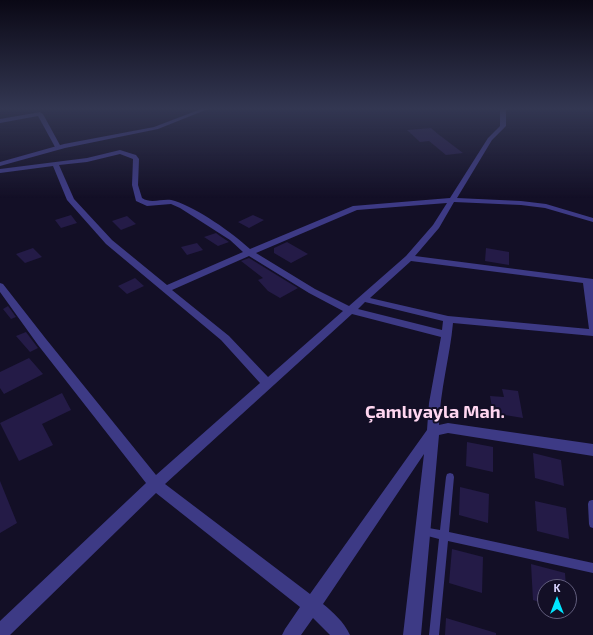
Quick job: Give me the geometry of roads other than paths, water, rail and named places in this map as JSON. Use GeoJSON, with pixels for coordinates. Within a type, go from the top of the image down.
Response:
{"type":"FeatureCollection","features":[{"type":"Feature","properties":{"kind":"street"},"geometry":{"type":"LineString","coordinates":[[53,139],[58,147]]}},
{"type":"Feature","properties":{"kind":"street"},"geometry":{"type":"LineString","coordinates":[[0,164],[58,147],[104,139]]}},
{"type":"Feature","properties":{"kind":"street"},"geometry":{"type":"LineString","coordinates":[[0,633],[155,484],[409,258],[436,226],[490,139]]}},
{"type":"Feature","properties":{"kind":"street"},"geometry":{"type":"LineString","coordinates":[[0,171],[87,160],[120,152],[134,156],[136,159],[135,185],[139,199],[143,202],[147,204],[172,202],[183,206],[228,234],[250,252],[312,291],[350,310],[447,335]]}},
{"type":"Feature","properties":{"kind":"street"},"geometry":{"type":"LineString","coordinates":[[55,163],[71,200],[109,242],[225,338],[268,384]]}},
{"type":"Feature","properties":{"kind":"street"},"geometry":{"type":"LineString","coordinates":[[166,289],[356,208],[453,200],[520,203],[546,206],[571,212],[593,220]]}},
{"type":"Feature","properties":{"kind":"street"},"geometry":{"type":"LineString","coordinates":[[409,258],[590,282],[593,328]]}},
{"type":"Feature","properties":{"kind":"street"},"geometry":{"type":"LineString","coordinates":[[0,286],[42,342],[155,484],[326,617],[341,635]]}},
{"type":"Feature","properties":{"kind":"street"},"geometry":{"type":"LineString","coordinates":[[363,299],[448,319],[593,333]]}},
{"type":"Feature","properties":{"kind":"street"},"geometry":{"type":"LineString","coordinates":[[412,635],[433,431],[433,412],[447,335],[448,319]]}},
{"type":"Feature","properties":{"kind":"street"},"geometry":{"type":"LineString","coordinates":[[291,635],[433,431],[448,428],[593,450]]}},
{"type":"Feature","properties":{"kind":"lane"},"geometry":{"type":"LineString","coordinates":[[434,635],[450,477]]}},
{"type":"Feature","properties":{"kind":"lane"},"geometry":{"type":"LineString","coordinates":[[592,504],[593,524]]}},
{"type":"Feature","properties":{"kind":"lane"},"geometry":{"type":"LineString","coordinates":[[423,532],[593,568]]}},
{"type":"Feature","properties":{"kind":"district","name":"Çamlıyayla Mah."},"geometry":{"type":"Point","coordinates":[435,412]}}]}
